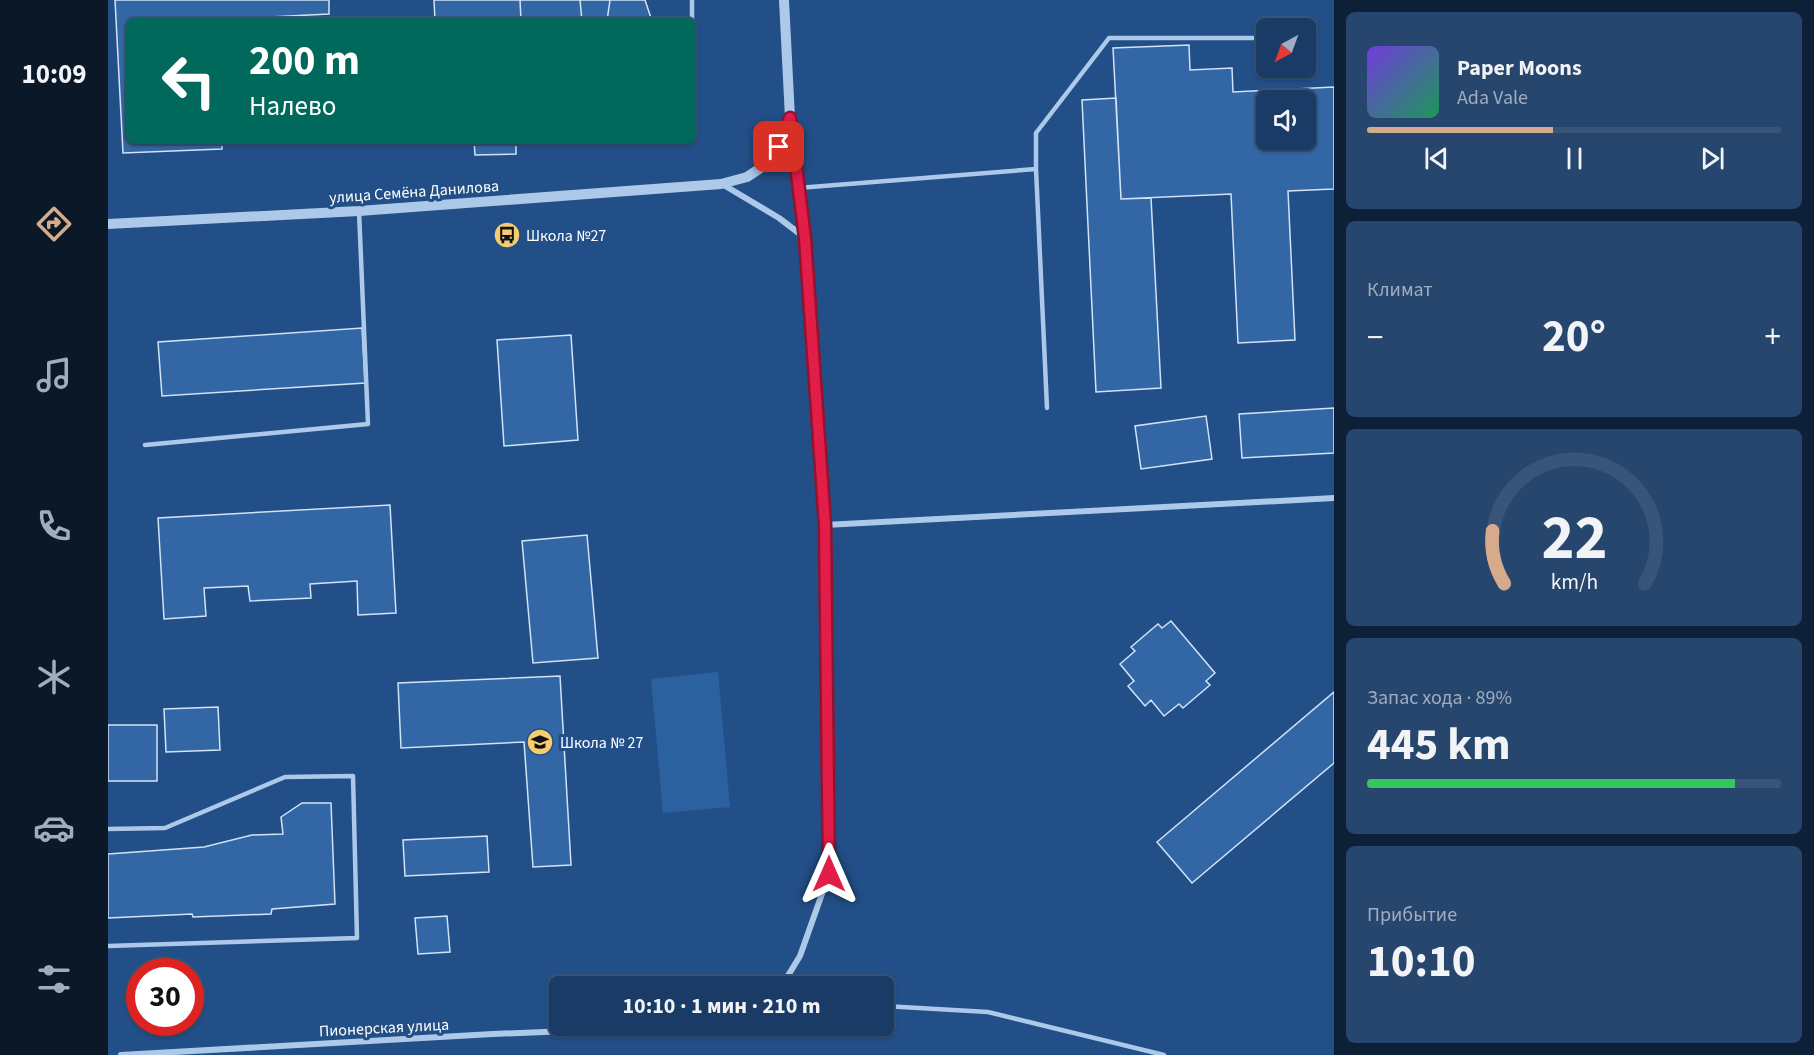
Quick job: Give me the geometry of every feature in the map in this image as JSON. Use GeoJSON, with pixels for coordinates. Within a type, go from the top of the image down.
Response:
{"type":"FeatureCollection","features":[{"type":"Feature","properties":{"kind":"street"},"geometry":{"type":"LineString","coordinates":[[784,0],[790,118],[805,238],[825,525],[829,874],[800,956],[788,976]]}},
{"type":"Feature","properties":{"kind":"street","name":"улица Семёна Данилова"},"geometry":{"type":"LineString","coordinates":[[108,224],[359,211],[721,184],[747,177],[768,163],[779,147],[790,118]]}},
{"type":"Feature","properties":{"kind":"street"},"geometry":{"type":"LineString","coordinates":[[721,184],[779,218],[805,238]]}},
{"type":"Feature","properties":{"kind":"street"},"geometry":{"type":"LineString","coordinates":[[825,525],[1334,498]]}},
{"type":"Feature","properties":{"kind":"street","name":"Пионерская улица"},"geometry":{"type":"LineString","coordinates":[[121,1055],[549,1032]]}},
{"type":"Feature","properties":{"kind":"lane"},"geometry":{"type":"LineString","coordinates":[[692,0],[692,18]]}},
{"type":"Feature","properties":{"kind":"lane"},"geometry":{"type":"LineString","coordinates":[[1047,408],[1036,133],[1109,38],[1256,39]]}},
{"type":"Feature","properties":{"kind":"lane"},"geometry":{"type":"LineString","coordinates":[[798,188],[1036,169]]}},
{"type":"Feature","properties":{"kind":"lane"},"geometry":{"type":"LineString","coordinates":[[145,446],[368,424],[359,211]]}},
{"type":"Feature","properties":{"kind":"lane"},"geometry":{"type":"LineString","coordinates":[[108,830],[165,828],[285,777],[352,776],[357,938],[108,946]]}},
{"type":"Feature","properties":{"kind":"lane"},"geometry":{"type":"LineString","coordinates":[[894,1007],[988,1012],[1164,1055]]}},
{"type":"Feature","properties":{"kind":"shaded area"},"geometry":{"type":"Polygon","coordinates":[[[718,672],[730,807],[663,813],[651,679],[718,672]]]}},
{"type":"Feature","properties":{"kind":"building"},"geometry":{"type":"Polygon","coordinates":[[[115,0],[329,0],[329,14],[251,18],[126,18],[126,144],[222,144],[222,149],[123,153],[115,0]]]}},
{"type":"Feature","properties":{"kind":"building"},"geometry":{"type":"Polygon","coordinates":[[[434,0],[520,0],[521,18],[435,18],[434,0]]]}},
{"type":"Feature","properties":{"kind":"building"},"geometry":{"type":"Polygon","coordinates":[[[520,0],[580,0],[582,18],[521,18],[520,0]]]}},
{"type":"Feature","properties":{"kind":"building"},"geometry":{"type":"Polygon","coordinates":[[[580,0],[610,0],[607,18],[582,18],[580,0]]]}},
{"type":"Feature","properties":{"kind":"building"},"geometry":{"type":"Polygon","coordinates":[[[610,0],[645,0],[651,18],[607,18],[610,0]]]}},
{"type":"Feature","properties":{"kind":"building"},"geometry":{"type":"Polygon","coordinates":[[[1189,45],[1190,70],[1232,68],[1233,92],[1256,91],[1256,150],[1316,150],[1316,90],[1273,90],[1334,87],[1334,189],[1288,191],[1295,340],[1238,343],[1231,194],[1121,199],[1113,48],[1189,45]]]}},
{"type":"Feature","properties":{"kind":"building"},"geometry":{"type":"Polygon","coordinates":[[[1116,98],[1121,199],[1151,198],[1161,388],[1096,392],[1082,100],[1116,98]]]}},
{"type":"Feature","properties":{"kind":"building"},"geometry":{"type":"Polygon","coordinates":[[[474,144],[516,144],[516,154],[475,155],[474,144]]]}},
{"type":"Feature","properties":{"kind":"building"},"geometry":{"type":"Polygon","coordinates":[[[362,328],[365,383],[162,396],[158,342],[362,328]]]}},
{"type":"Feature","properties":{"kind":"building"},"geometry":{"type":"Polygon","coordinates":[[[571,335],[578,440],[504,446],[497,340],[571,335]]]}},
{"type":"Feature","properties":{"kind":"building"},"geometry":{"type":"Polygon","coordinates":[[[1334,408],[1334,453],[1242,458],[1239,414],[1334,408]]]}},
{"type":"Feature","properties":{"kind":"building"},"geometry":{"type":"Polygon","coordinates":[[[1206,416],[1212,459],[1141,469],[1135,426],[1206,416]]]}},
{"type":"Feature","properties":{"kind":"building"},"geometry":{"type":"Polygon","coordinates":[[[390,505],[396,613],[358,615],[357,581],[310,584],[311,598],[250,601],[248,586],[204,588],[206,616],[164,619],[158,518],[390,505]]]}},
{"type":"Feature","properties":{"kind":"building"},"geometry":{"type":"Polygon","coordinates":[[[587,535],[598,658],[533,663],[522,541],[587,535]]]}},
{"type":"Feature","properties":{"kind":"building"},"geometry":{"type":"Polygon","coordinates":[[[1171,621],[1215,673],[1206,681],[1210,685],[1183,708],[1179,704],[1164,716],[1151,700],[1145,706],[1128,686],[1134,681],[1120,664],[1135,651],[1131,647],[1158,624],[1162,628],[1171,621]]]}},
{"type":"Feature","properties":{"kind":"building"},"geometry":{"type":"Polygon","coordinates":[[[560,676],[571,865],[533,867],[524,742],[401,748],[398,683],[560,676]]]}},
{"type":"Feature","properties":{"kind":"building"},"geometry":{"type":"Polygon","coordinates":[[[1334,692],[1334,763],[1192,883],[1157,842],[1334,692]]]}},
{"type":"Feature","properties":{"kind":"building"},"geometry":{"type":"Polygon","coordinates":[[[218,707],[220,750],[166,752],[164,709],[218,707]]]}},
{"type":"Feature","properties":{"kind":"building"},"geometry":{"type":"Polygon","coordinates":[[[108,725],[157,725],[157,781],[108,781],[108,725]]]}},
{"type":"Feature","properties":{"kind":"building"},"geometry":{"type":"Polygon","coordinates":[[[302,803],[331,803],[335,904],[272,909],[271,914],[193,917],[192,914],[108,918],[108,854],[204,847],[252,835],[283,834],[281,817],[302,803]]]}},
{"type":"Feature","properties":{"kind":"building"},"geometry":{"type":"Polygon","coordinates":[[[487,836],[489,872],[405,876],[403,840],[487,836]]]}},
{"type":"Feature","properties":{"kind":"building"},"geometry":{"type":"Polygon","coordinates":[[[447,916],[450,952],[418,954],[415,918],[447,916]]]}},
{"type":"Feature","properties":{"kind":"place","name":"Школа №27"},"geometry":{"type":"Point","coordinates":[507,235]}},
{"type":"Feature","properties":{"kind":"place","name":"Школа № 27"},"geometry":{"type":"Point","coordinates":[540,742]}},
{"type":"Feature","properties":{"kind":"route"},"geometry":{"type":"LineString","coordinates":[[779,147],[790,118],[805,238],[825,525],[829,874]]}}]}
